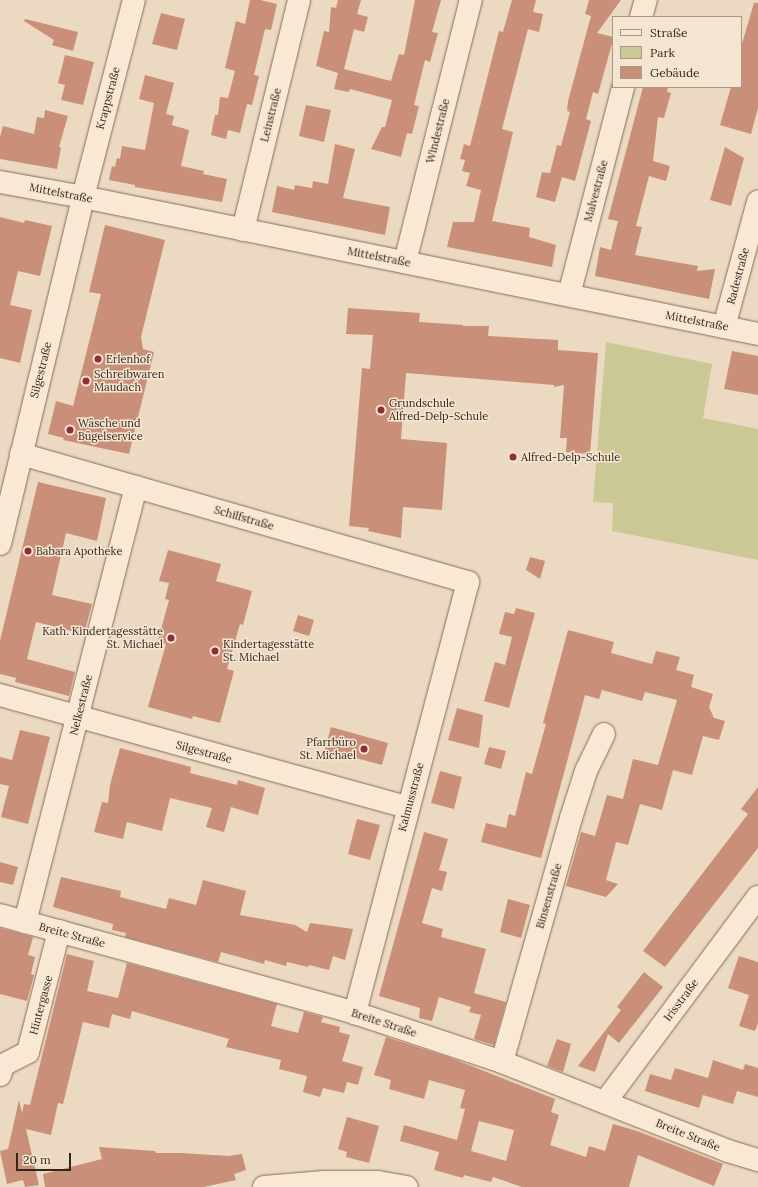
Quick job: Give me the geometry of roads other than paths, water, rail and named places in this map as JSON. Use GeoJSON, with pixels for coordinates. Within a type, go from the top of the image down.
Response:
{"type":"FeatureCollection","features":[{"type":"Feature","properties":{"kind":"street","name":"Krappstraße"},"geometry":{"type":"LineString","coordinates":[[83,197],[134,0]]}},
{"type":"Feature","properties":{"kind":"street","name":"Leinstraße"},"geometry":{"type":"LineString","coordinates":[[243,230],[300,0]]}},
{"type":"Feature","properties":{"kind":"street","name":"Windestraße"},"geometry":{"type":"LineString","coordinates":[[405,262],[471,0]]}},
{"type":"Feature","properties":{"kind":"street"},"geometry":{"type":"LineString","coordinates":[[641,16],[646,0]]}},
{"type":"Feature","properties":{"kind":"street","name":"Malvestraße"},"geometry":{"type":"LineString","coordinates":[[569,295],[623,88]]}},
{"type":"Feature","properties":{"kind":"street","name":"Mittelstraße"},"geometry":{"type":"LineString","coordinates":[[0,182],[83,197],[758,334]]}},
{"type":"Feature","properties":{"kind":"street","name":"Silgestraße"},"geometry":{"type":"LineString","coordinates":[[0,544],[83,197]]}},
{"type":"Feature","properties":{"kind":"street","name":"Radestraße"},"geometry":{"type":"LineString","coordinates":[[724,327],[758,202]]}},
{"type":"Feature","properties":{"kind":"street","name":"Schilfstraße"},"geometry":{"type":"LineString","coordinates":[[21,454],[468,582]]}},
{"type":"Feature","properties":{"kind":"street","name":"Nelkestraße"},"geometry":{"type":"LineString","coordinates":[[25,922],[136,487]]}},
{"type":"Feature","properties":{"kind":"street","name":"Kalmusstraße"},"geometry":{"type":"LineString","coordinates":[[356,1013],[408,807],[468,582]]}},
{"type":"Feature","properties":{"kind":"street","name":"Silgestraße"},"geometry":{"type":"LineString","coordinates":[[0,695],[78,718],[408,807]]}},
{"type":"Feature","properties":{"kind":"street","name":"Binsenstraße"},"geometry":{"type":"LineString","coordinates":[[502,1062],[571,818],[586,771],[604,734]]}},
{"type":"Feature","properties":{"kind":"street","name":"Irisstraße"},"geometry":{"type":"LineString","coordinates":[[605,1102],[758,897]]}},
{"type":"Feature","properties":{"kind":"street","name":"Breite Straße"},"geometry":{"type":"LineString","coordinates":[[0,915],[356,1013],[502,1062],[728,1151],[758,1160]]}},
{"type":"Feature","properties":{"kind":"street","name":"Hintergasse"},"geometry":{"type":"LineString","coordinates":[[1,1068],[28,1052],[59,931]]}},
{"type":"Feature","properties":{"kind":"street"},"geometry":{"type":"LineString","coordinates":[[264,1187],[324,1182],[378,1182],[407,1187]]}},
{"type":"Feature","properties":{"kind":"place","name":"Erlenhof"},"geometry":{"type":"Point","coordinates":[98,359]}},
{"type":"Feature","properties":{"kind":"place","name":"Schreibwaren Maudach"},"geometry":{"type":"Point","coordinates":[86,381]}},
{"type":"Feature","properties":{"kind":"place","name":"Grundschule Alfred-Delp-Schule"},"geometry":{"type":"Point","coordinates":[381,410]}},
{"type":"Feature","properties":{"kind":"place","name":"Wäsche und Bügelservice"},"geometry":{"type":"Point","coordinates":[70,430]}},
{"type":"Feature","properties":{"kind":"place","name":"Alfred-Delp-Schule"},"geometry":{"type":"Point","coordinates":[513,457]}},
{"type":"Feature","properties":{"kind":"place","name":"Babara Apotheke"},"geometry":{"type":"Point","coordinates":[28,551]}},
{"type":"Feature","properties":{"kind":"place","name":"Kath. Kindertagesstätte St. Michael"},"geometry":{"type":"Point","coordinates":[171,638]}},
{"type":"Feature","properties":{"kind":"place","name":"Kindertagesstätte St. Michael"},"geometry":{"type":"Point","coordinates":[215,651]}},
{"type":"Feature","properties":{"kind":"place","name":"Pfarrbüro St. Michael"},"geometry":{"type":"Point","coordinates":[364,749]}}]}
